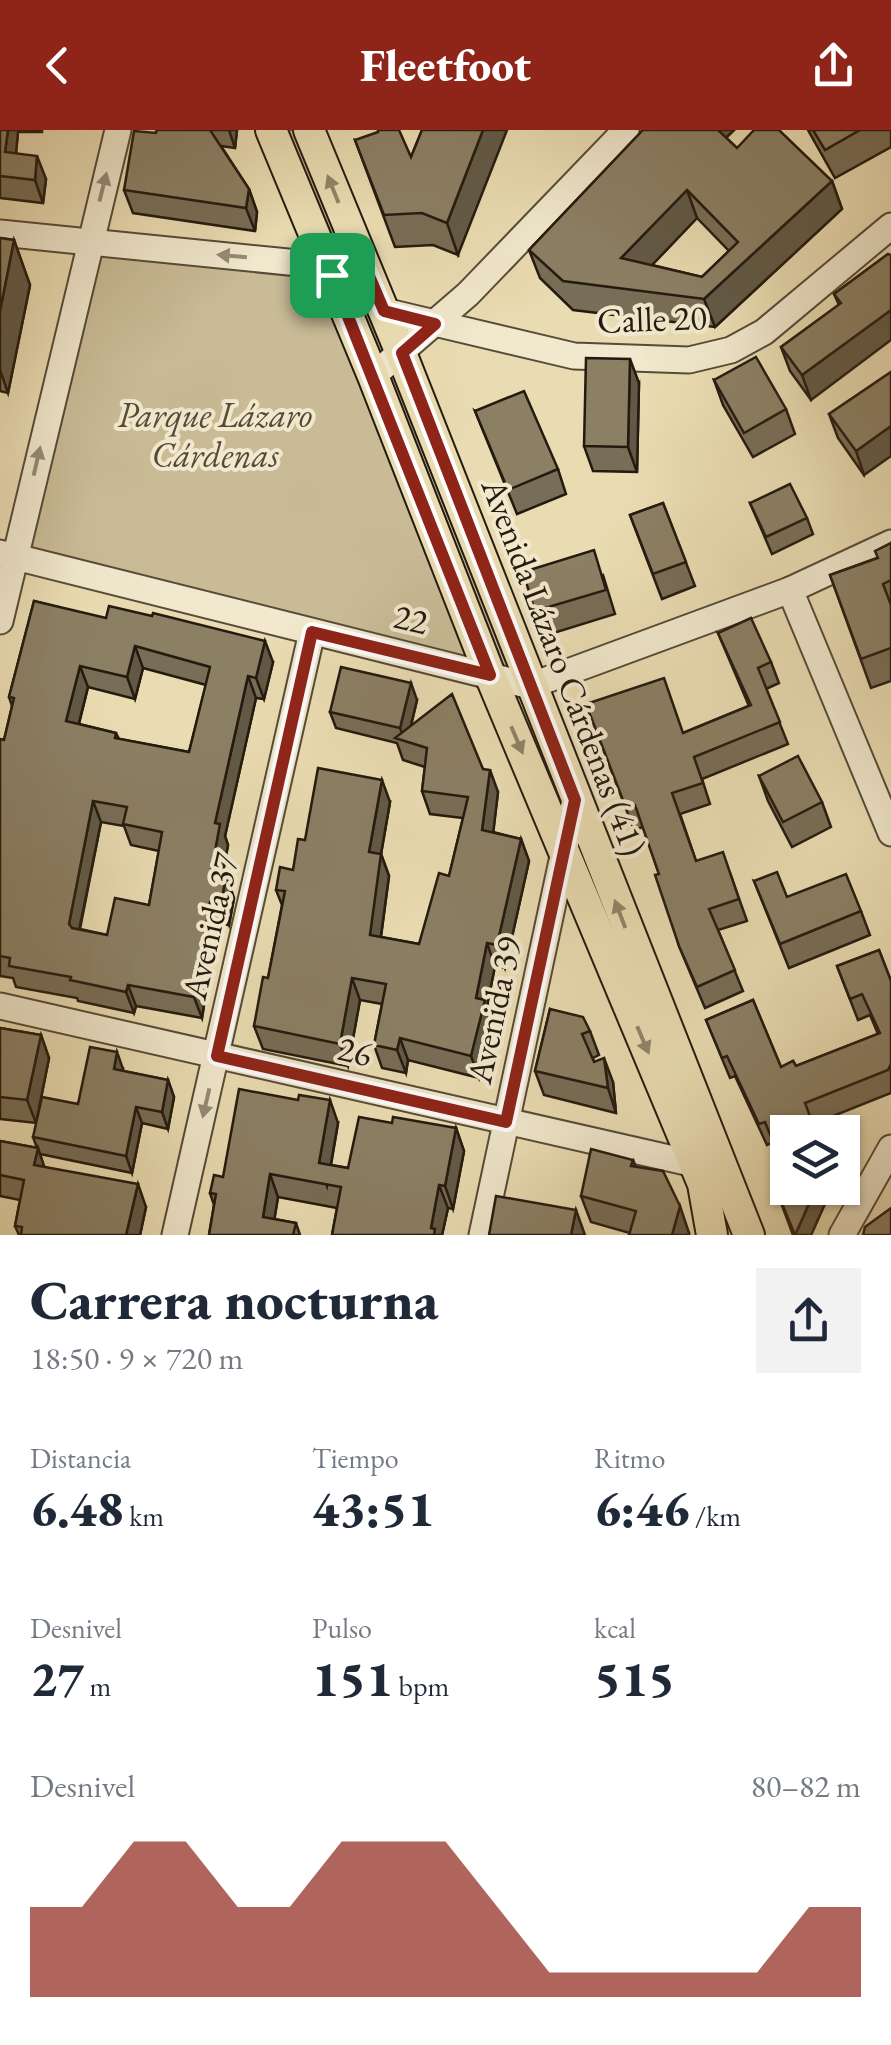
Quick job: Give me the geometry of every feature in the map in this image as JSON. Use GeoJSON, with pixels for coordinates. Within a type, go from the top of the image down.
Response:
{"type":"FeatureCollection","features":[{"type":"Feature","properties":{"kind":"main road","name":"Avenida Lázaro Cárdenas (41)"},"geometry":{"type":"LineString","coordinates":[[271,130],[490,675],[703,1184],[712,1235]]}},
{"type":"Feature","properties":{"kind":"main road","name":"Avenida Lázaro Cárdenas (41)"},"geometry":{"type":"LineString","coordinates":[[309,130],[402,353],[748,1234]]}},
{"type":"Feature","properties":{"kind":"street"},"geometry":{"type":"LineString","coordinates":[[0,621],[7,554],[118,130]]}},
{"type":"Feature","properties":{"kind":"street"},"geometry":{"type":"LineString","coordinates":[[373,376],[468,294],[615,134]]}},
{"type":"Feature","properties":{"kind":"street","name":"Calle 20"},"geometry":{"type":"LineString","coordinates":[[384,311],[574,356],[689,360],[731,350],[764,332],[891,226]]}},
{"type":"Feature","properties":{"kind":"street"},"geometry":{"type":"LineString","coordinates":[[0,233],[328,266],[364,264]]}},
{"type":"Feature","properties":{"kind":"street"},"geometry":{"type":"LineString","coordinates":[[530,686],[790,590],[891,543]]}},
{"type":"Feature","properties":{"kind":"street","name":"22"},"geometry":{"type":"LineString","coordinates":[[7,554],[530,686]]}},
{"type":"Feature","properties":{"kind":"street"},"geometry":{"type":"LineString","coordinates":[[790,590],[891,834]]}},
{"type":"Feature","properties":{"kind":"street","name":"Avenida 37"},"geometry":{"type":"LineString","coordinates":[[175,1235],[312,632]]}},
{"type":"Feature","properties":{"kind":"street","name":"Avenida 39"},"geometry":{"type":"LineString","coordinates":[[482,1235],[575,800]]}},
{"type":"Feature","properties":{"kind":"street","name":"26"},"geometry":{"type":"LineString","coordinates":[[0,1006],[694,1164]]}},
{"type":"Feature","properties":{"kind":"street"},"geometry":{"type":"LineString","coordinates":[[842,1235],[891,1148]]}},
{"type":"Feature","properties":{"kind":"green space","name":"Parque Lázaro Cárdenas"},"geometry":{"type":"Polygon","coordinates":[[[271,130],[309,130],[538,685],[14,556],[89,244],[327,266],[271,130]]]}},
{"type":"Feature","properties":{"kind":"building"},"geometry":{"type":"Polygon","coordinates":[[[0,130],[8,130],[5,152],[37,156],[35,180],[0,176],[0,130]]]}},
{"type":"Feature","properties":{"kind":"building"},"geometry":{"type":"Polygon","coordinates":[[[210,130],[249,189],[246,208],[124,190],[134,131],[210,130]]]}},
{"type":"Feature","properties":{"kind":"building"},"geometry":{"type":"Polygon","coordinates":[[[378,130],[399,130],[411,157],[422,130],[483,130],[447,223],[422,213],[384,215],[355,140],[378,130]]]}},
{"type":"Feature","properties":{"kind":"building"},"geometry":{"type":"Polygon","coordinates":[[[643,130],[718,130],[737,148],[754,130],[779,130],[832,181],[704,299],[563,281],[529,250],[643,130]],[[687,190],[621,258],[702,277],[738,242],[687,190]]]}},
{"type":"Feature","properties":{"kind":"building"},"geometry":{"type":"Polygon","coordinates":[[[813,130],[860,130],[825,150],[813,130]]]}},
{"type":"Feature","properties":{"kind":"building"},"geometry":{"type":"Polygon","coordinates":[[[0,238],[14,240],[0,311],[0,238]]]}},
{"type":"Feature","properties":{"kind":"building"},"geometry":{"type":"Polygon","coordinates":[[[888,254],[891,310],[802,375],[781,347],[841,303],[834,294],[888,254]]]}},
{"type":"Feature","properties":{"kind":"building"},"geometry":{"type":"Polygon","coordinates":[[[756,357],[786,409],[744,433],[714,380],[756,357]]]}},
{"type":"Feature","properties":{"kind":"building"},"geometry":{"type":"Polygon","coordinates":[[[586,358],[630,359],[628,447],[584,446],[586,358]]]}},
{"type":"Feature","properties":{"kind":"building"},"geometry":{"type":"Polygon","coordinates":[[[891,372],[891,426],[856,451],[829,414],[891,372]]]}},
{"type":"Feature","properties":{"kind":"building"},"geometry":{"type":"Polygon","coordinates":[[[524,391],[558,469],[508,490],[475,411],[524,391]]]}},
{"type":"Feature","properties":{"kind":"building"},"geometry":{"type":"Polygon","coordinates":[[[790,484],[807,518],[766,537],[750,503],[790,484]]]}},
{"type":"Feature","properties":{"kind":"building"},"geometry":{"type":"Polygon","coordinates":[[[663,503],[686,562],[653,574],[630,515],[663,503]]]}},
{"type":"Feature","properties":{"kind":"building"},"geometry":{"type":"Polygon","coordinates":[[[891,543],[891,580],[883,584],[891,605],[891,648],[861,659],[830,575],[878,558],[875,551],[891,543]]]}},
{"type":"Feature","properties":{"kind":"building"},"geometry":{"type":"Polygon","coordinates":[[[594,550],[606,590],[535,611],[523,572],[594,550]]]}},
{"type":"Feature","properties":{"kind":"building"},"geometry":{"type":"Polygon","coordinates":[[[34,601],[106,618],[109,606],[152,616],[153,613],[265,641],[256,678],[248,676],[215,823],[220,824],[211,873],[226,876],[221,904],[210,902],[194,997],[128,985],[126,992],[9,966],[10,958],[0,956],[0,739],[4,740],[14,698],[9,697],[34,601]],[[135,646],[127,677],[80,666],[66,721],[116,733],[115,738],[189,752],[210,667],[135,646]],[[93,801],[69,924],[72,928],[107,935],[115,898],[149,905],[162,832],[123,824],[127,807],[93,801]]]}},
{"type":"Feature","properties":{"kind":"building"},"geometry":{"type":"Polygon","coordinates":[[[751,618],[771,662],[758,668],[780,722],[694,757],[703,783],[672,793],[696,861],[723,852],[739,899],[709,909],[735,970],[697,987],[679,946],[635,805],[626,808],[586,704],[664,678],[683,733],[751,705],[718,633],[751,618]]]}},
{"type":"Feature","properties":{"kind":"building"},"geometry":{"type":"Polygon","coordinates":[[[341,667],[411,683],[400,728],[330,712],[341,667]]]}},
{"type":"Feature","properties":{"kind":"building"},"geometry":{"type":"Polygon","coordinates":[[[452,694],[483,769],[490,770],[482,830],[521,839],[497,945],[487,943],[476,998],[485,1000],[471,1056],[400,1038],[397,1050],[374,1045],[386,984],[352,978],[340,1044],[254,1026],[285,891],[276,890],[280,867],[293,870],[298,839],[305,840],[318,768],[382,780],[369,852],[381,854],[370,935],[419,944],[439,873],[449,876],[468,797],[422,791],[427,748],[395,738],[452,694]]]}},
{"type":"Feature","properties":{"kind":"building"},"geometry":{"type":"Polygon","coordinates":[[[798,756],[822,802],[783,822],[759,776],[798,756]]]}},
{"type":"Feature","properties":{"kind":"building"},"geometry":{"type":"Polygon","coordinates":[[[777,872],[787,897],[846,874],[861,911],[780,944],[754,881],[777,872]]]}},
{"type":"Feature","properties":{"kind":"building"},"geometry":{"type":"Polygon","coordinates":[[[879,950],[891,981],[891,1064],[888,1070],[805,1103],[810,1115],[770,1115],[770,1134],[765,1122],[759,1124],[727,1056],[722,1058],[706,1020],[753,1000],[781,1067],[793,1061],[796,1066],[880,1033],[862,994],[850,999],[837,966],[879,950]]]}},
{"type":"Feature","properties":{"kind":"building"},"geometry":{"type":"Polygon","coordinates":[[[550,1009],[583,1017],[590,1031],[582,1034],[594,1062],[604,1058],[608,1088],[535,1071],[550,1009]]]}},
{"type":"Feature","properties":{"kind":"building"},"geometry":{"type":"Polygon","coordinates":[[[0,1028],[41,1035],[27,1100],[0,1097],[0,1028]]]}},
{"type":"Feature","properties":{"kind":"building"},"geometry":{"type":"Polygon","coordinates":[[[90,1047],[117,1052],[114,1069],[168,1080],[162,1112],[136,1107],[126,1156],[33,1137],[42,1097],[78,1104],[90,1047]]]}},
{"type":"Feature","properties":{"kind":"building"},"geometry":{"type":"Polygon","coordinates":[[[239,1089],[298,1100],[299,1095],[330,1100],[319,1163],[348,1168],[359,1117],[392,1123],[393,1117],[456,1128],[445,1186],[439,1185],[431,1228],[435,1229],[434,1235],[332,1235],[341,1187],[270,1174],[263,1217],[296,1223],[293,1235],[209,1235],[216,1194],[210,1193],[214,1175],[223,1177],[239,1089]]]}},
{"type":"Feature","properties":{"kind":"building"},"geometry":{"type":"Polygon","coordinates":[[[0,1141],[38,1148],[34,1165],[138,1184],[126,1235],[21,1235],[22,1227],[15,1226],[24,1180],[0,1175],[0,1141]]]}},
{"type":"Feature","properties":{"kind":"building"},"geometry":{"type":"Polygon","coordinates":[[[591,1149],[633,1160],[631,1166],[663,1171],[680,1206],[672,1235],[629,1235],[636,1211],[581,1196],[591,1149]]]}},
{"type":"Feature","properties":{"kind":"building"},"geometry":{"type":"Polygon","coordinates":[[[496,1196],[576,1210],[571,1235],[489,1235],[496,1196]]]}},
{"type":"Feature","properties":{"kind":"building"},"geometry":{"type":"Polygon","coordinates":[[[783,1205],[808,1205],[795,1235],[783,1205]]]}},
{"type":"Feature","properties":{"kind":"building"},"geometry":{"type":"Polygon","coordinates":[[[891,1208],[891,1235],[863,1235],[865,1227],[891,1208]]]}},
{"type":"Feature","properties":{"kind":"route"},"geometry":{"type":"LineString","coordinates":[[364,264],[384,311],[435,324],[402,353],[575,800],[506,1122],[217,1056],[312,632],[490,675],[332,275],[328,266],[364,264]]}}]}
